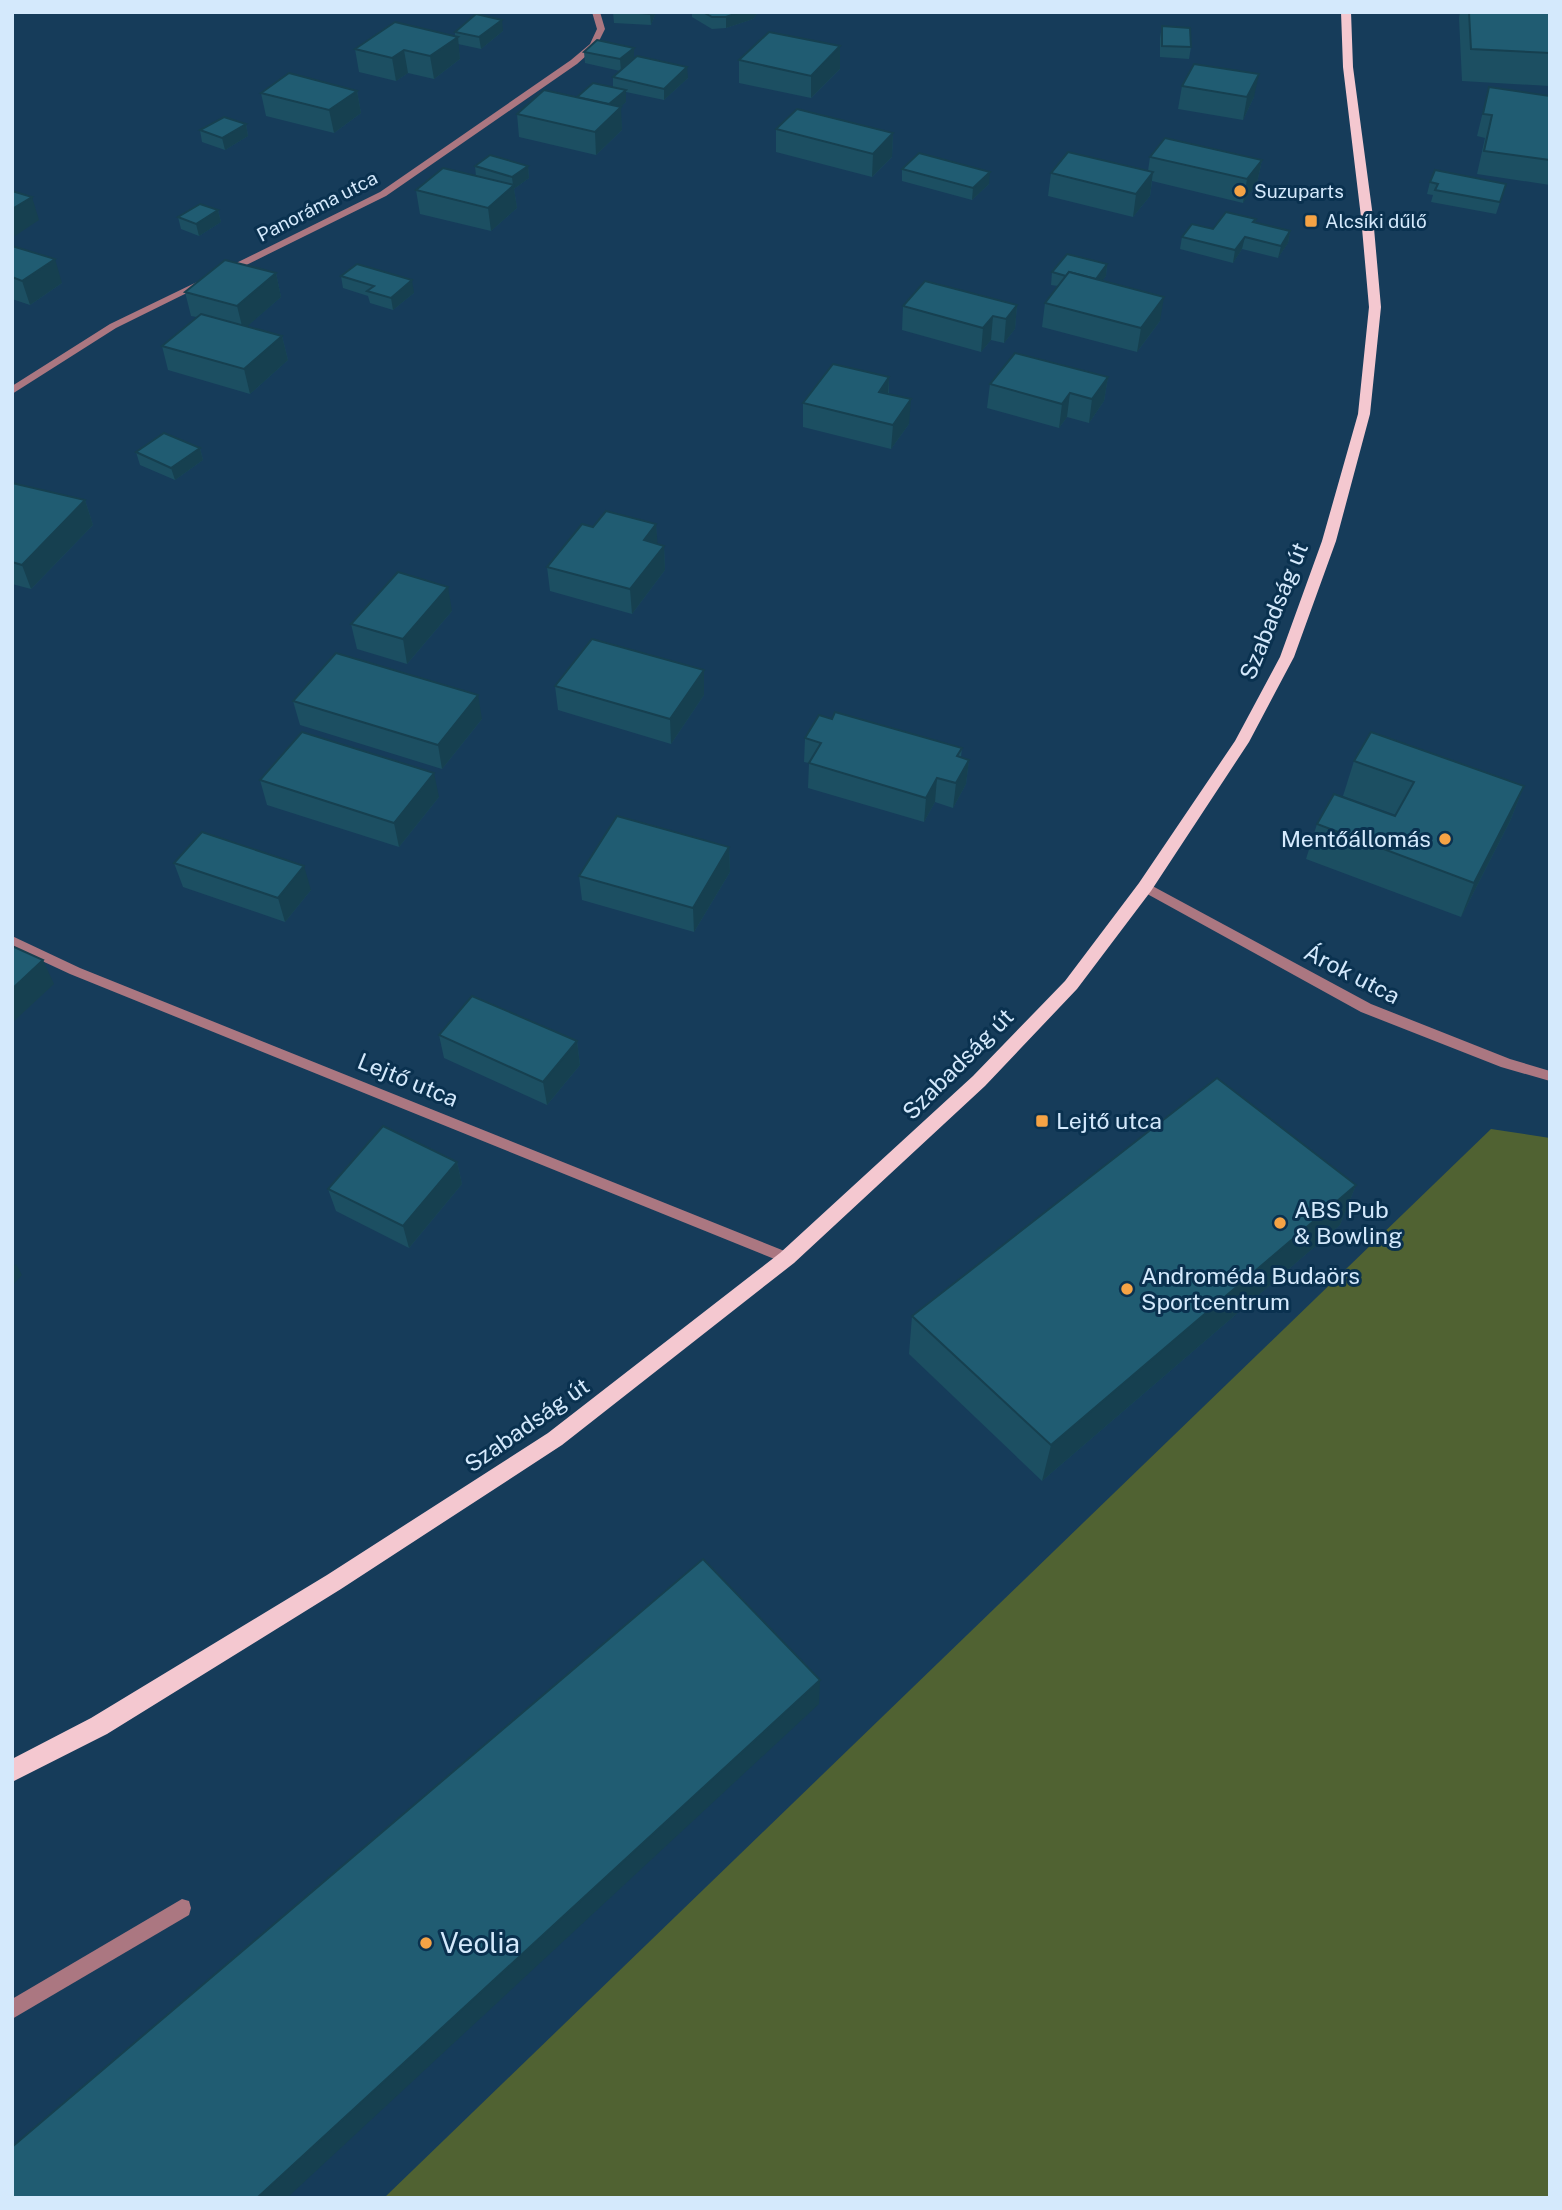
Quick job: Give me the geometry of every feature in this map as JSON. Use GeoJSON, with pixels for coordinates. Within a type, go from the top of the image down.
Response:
{"type":"FeatureCollection","features":[{"type":"Feature","properties":{"kind":"main road","name":"Szabadság út"},"geometry":{"type":"LineString","coordinates":[[12,1771],[99,1726],[555,1439],[787,1258],[979,1081],[1070,985],[1145,887],[1242,742],[1286,657],[1329,541],[1364,414],[1375,307],[1367,217],[1348,67],[1346,12]]}},
{"type":"Feature","properties":{"kind":"street","name":"Panoráma utca"},"geometry":{"type":"LineString","coordinates":[[12,391],[113,326],[325,224],[383,194],[432,163],[575,62],[593,45],[601,29],[596,12]]}},
{"type":"Feature","properties":{"kind":"street","name":"Árok utca"},"geometry":{"type":"LineString","coordinates":[[1145,887],[1366,1008],[1506,1063],[1550,1076]]}},
{"type":"Feature","properties":{"kind":"street","name":"Lejtő utca"},"geometry":{"type":"LineString","coordinates":[[12,941],[75,971],[787,1258]]}},
{"type":"Feature","properties":{"kind":"street"},"geometry":{"type":"LineString","coordinates":[[12,2010],[182,1908]]}},
{"type":"Feature","properties":{"kind":"green space"},"geometry":{"type":"Polygon","coordinates":[[[1491,1129],[1550,1138],[1550,2198],[384,2198],[1491,1129]]]}},
{"type":"Feature","properties":{"kind":"building"},"geometry":{"type":"Polygon","coordinates":[[[703,12],[740,12],[726,17],[712,17],[703,12]]]}},
{"type":"Feature","properties":{"kind":"building"},"geometry":{"type":"Polygon","coordinates":[[[1469,12],[1550,12],[1550,53],[1471,49],[1469,12]]]}},
{"type":"Feature","properties":{"kind":"building"},"geometry":{"type":"Polygon","coordinates":[[[476,14],[502,20],[479,37],[455,32],[476,14]]]}},
{"type":"Feature","properties":{"kind":"building"},"geometry":{"type":"Polygon","coordinates":[[[395,22],[458,37],[430,56],[404,50],[392,58],[355,49],[395,22]]]}},
{"type":"Feature","properties":{"kind":"building"},"geometry":{"type":"Polygon","coordinates":[[[1162,26],[1190,28],[1191,47],[1162,46],[1162,26]]]}},
{"type":"Feature","properties":{"kind":"building"},"geometry":{"type":"Polygon","coordinates":[[[769,32],[840,46],[811,76],[739,60],[769,32]]]}},
{"type":"Feature","properties":{"kind":"building"},"geometry":{"type":"Polygon","coordinates":[[[597,40],[634,48],[620,59],[584,52],[597,40]]]}},
{"type":"Feature","properties":{"kind":"building"},"geometry":{"type":"Polygon","coordinates":[[[637,56],[687,67],[664,89],[613,77],[637,56]]]}},
{"type":"Feature","properties":{"kind":"building"},"geometry":{"type":"Polygon","coordinates":[[[1194,64],[1259,74],[1247,97],[1182,86],[1194,64]]]}},
{"type":"Feature","properties":{"kind":"building"},"geometry":{"type":"Polygon","coordinates":[[[289,73],[357,91],[329,110],[261,93],[289,73]]]}},
{"type":"Feature","properties":{"kind":"building"},"geometry":{"type":"Polygon","coordinates":[[[593,83],[626,90],[609,104],[577,97],[593,83]]]}},
{"type":"Feature","properties":{"kind":"building"},"geometry":{"type":"Polygon","coordinates":[[[1489,87],[1550,96],[1550,160],[1484,151],[1492,115],[1483,114],[1489,87]]]}},
{"type":"Feature","properties":{"kind":"building"},"geometry":{"type":"Polygon","coordinates":[[[544,90],[621,107],[595,132],[517,114],[544,90]]]}},
{"type":"Feature","properties":{"kind":"building"},"geometry":{"type":"Polygon","coordinates":[[[797,109],[893,133],[873,154],[776,129],[797,109]]]}},
{"type":"Feature","properties":{"kind":"building"},"geometry":{"type":"Polygon","coordinates":[[[224,117],[246,124],[222,138],[200,130],[224,117]]]}},
{"type":"Feature","properties":{"kind":"building"},"geometry":{"type":"Polygon","coordinates":[[[1165,138],[1262,160],[1247,179],[1150,157],[1165,138]]]}},
{"type":"Feature","properties":{"kind":"building"},"geometry":{"type":"Polygon","coordinates":[[[1068,152],[1153,172],[1136,194],[1051,173],[1068,152]]]}},
{"type":"Feature","properties":{"kind":"building"},"geometry":{"type":"Polygon","coordinates":[[[919,153],[990,172],[973,188],[902,169],[919,153]]]}},
{"type":"Feature","properties":{"kind":"building"},"geometry":{"type":"Polygon","coordinates":[[[490,155],[528,166],[512,177],[475,166],[490,155]]]}},
{"type":"Feature","properties":{"kind":"building"},"geometry":{"type":"Polygon","coordinates":[[[443,168],[514,185],[488,208],[416,190],[443,168]]]}},
{"type":"Feature","properties":{"kind":"building"},"geometry":{"type":"Polygon","coordinates":[[[1435,170],[1506,184],[1500,202],[1435,190],[1438,184],[1430,182],[1435,170]]]}},
{"type":"Feature","properties":{"kind":"building"},"geometry":{"type":"Polygon","coordinates":[[[12,191],[32,197],[12,209],[12,191]]]}},
{"type":"Feature","properties":{"kind":"building"},"geometry":{"type":"Polygon","coordinates":[[[200,204],[218,210],[196,224],[178,217],[200,204]]]}},
{"type":"Feature","properties":{"kind":"building"},"geometry":{"type":"Polygon","coordinates":[[[1226,212],[1290,231],[1281,246],[1245,237],[1235,250],[1182,237],[1192,224],[1213,229],[1226,212]]]}},
{"type":"Feature","properties":{"kind":"building"},"geometry":{"type":"Polygon","coordinates":[[[12,246],[55,259],[22,281],[12,277],[12,246]]]}},
{"type":"Feature","properties":{"kind":"building"},"geometry":{"type":"Polygon","coordinates":[[[1067,254],[1107,264],[1096,279],[1069,272],[1066,276],[1052,272],[1067,254]]]}},
{"type":"Feature","properties":{"kind":"building"},"geometry":{"type":"Polygon","coordinates":[[[225,260],[276,273],[237,306],[185,292],[225,260]]]}},
{"type":"Feature","properties":{"kind":"building"},"geometry":{"type":"Polygon","coordinates":[[[357,264],[412,280],[391,298],[367,291],[374,286],[341,276],[357,264]]]}},
{"type":"Feature","properties":{"kind":"building"},"geometry":{"type":"Polygon","coordinates":[[[1069,272],[1164,297],[1141,328],[1045,303],[1069,272]]]}},
{"type":"Feature","properties":{"kind":"building"},"geometry":{"type":"Polygon","coordinates":[[[925,281],[1017,305],[1006,319],[993,316],[983,328],[903,306],[925,281]]]}},
{"type":"Feature","properties":{"kind":"building"},"geometry":{"type":"Polygon","coordinates":[[[201,314],[282,336],[244,369],[162,346],[201,314]]]}},
{"type":"Feature","properties":{"kind":"building"},"geometry":{"type":"Polygon","coordinates":[[[1015,353],[1108,377],[1092,399],[1070,393],[1062,404],[990,384],[1015,353]]]}},
{"type":"Feature","properties":{"kind":"building"},"geometry":{"type":"Polygon","coordinates":[[[833,364],[889,377],[879,392],[911,399],[893,425],[803,403],[833,364]]]}},
{"type":"Feature","properties":{"kind":"building"},"geometry":{"type":"Polygon","coordinates":[[[164,433],[200,448],[171,468],[136,452],[164,433]]]}},
{"type":"Feature","properties":{"kind":"building"},"geometry":{"type":"Polygon","coordinates":[[[12,483],[85,500],[22,565],[12,562],[12,483]]]}},
{"type":"Feature","properties":{"kind":"building"},"geometry":{"type":"Polygon","coordinates":[[[606,511],[656,524],[644,540],[664,546],[630,589],[547,567],[582,524],[593,527],[606,511]]]}},
{"type":"Feature","properties":{"kind":"building"},"geometry":{"type":"Polygon","coordinates":[[[398,572],[448,587],[403,639],[351,624],[398,572]]]}},
{"type":"Feature","properties":{"kind":"building"},"geometry":{"type":"Polygon","coordinates":[[[592,639],[704,670],[670,719],[555,686],[592,639]]]}},
{"type":"Feature","properties":{"kind":"building"},"geometry":{"type":"Polygon","coordinates":[[[336,653],[478,695],[438,745],[293,701],[336,653]]]}},
{"type":"Feature","properties":{"kind":"building"},"geometry":{"type":"Polygon","coordinates":[[[835,712],[962,748],[957,756],[969,760],[956,783],[937,778],[926,798],[809,763],[821,743],[805,738],[819,715],[832,719],[835,712]]]}},
{"type":"Feature","properties":{"kind":"building"},"geometry":{"type":"Polygon","coordinates":[[[302,732],[434,773],[394,823],[260,780],[302,732]]]}},
{"type":"Feature","properties":{"kind":"building"},"geometry":{"type":"Polygon","coordinates":[[[1371,732],[1524,786],[1474,883],[1317,824],[1334,794],[1395,816],[1414,782],[1354,761],[1371,732]]]}},
{"type":"Feature","properties":{"kind":"building"},"geometry":{"type":"Polygon","coordinates":[[[617,816],[729,847],[693,908],[579,876],[617,816]]]}},
{"type":"Feature","properties":{"kind":"building"},"geometry":{"type":"Polygon","coordinates":[[[202,832],[304,866],[278,898],[174,863],[202,832]]]}},
{"type":"Feature","properties":{"kind":"building"},"geometry":{"type":"Polygon","coordinates":[[[12,946],[43,960],[12,989],[12,946]]]}},
{"type":"Feature","properties":{"kind":"building"},"geometry":{"type":"Polygon","coordinates":[[[472,996],[577,1041],[543,1082],[439,1035],[472,996]]]}},
{"type":"Feature","properties":{"kind":"building","name":"Androméda Budaörs Sportcentrum"},"geometry":{"type":"Polygon","coordinates":[[[1217,1078],[1356,1185],[1051,1445],[912,1316],[1217,1078]]]}},
{"type":"Feature","properties":{"kind":"building"},"geometry":{"type":"Polygon","coordinates":[[[383,1126],[457,1162],[403,1226],[328,1189],[383,1126]]]}},
{"type":"Feature","properties":{"kind":"building","name":"Veolia"},"geometry":{"type":"Polygon","coordinates":[[[703,1559],[820,1680],[257,2198],[12,2198],[12,2147],[703,1559]]]}},
{"type":"Feature","properties":{"kind":"place","name":"Suzuparts"},"geometry":{"type":"Point","coordinates":[1240,191]}},
{"type":"Feature","properties":{"kind":"place","name":"Alcsíki dűlő"},"geometry":{"type":"Point","coordinates":[1311,221]}},
{"type":"Feature","properties":{"kind":"place","name":"Mentőállomás"},"geometry":{"type":"Point","coordinates":[1445,839]}},
{"type":"Feature","properties":{"kind":"place","name":"Lejtő utca"},"geometry":{"type":"Point","coordinates":[1042,1121]}},
{"type":"Feature","properties":{"kind":"place","name":"ABS Pub & Bowling"},"geometry":{"type":"Point","coordinates":[1280,1223]}},
{"type":"Feature","properties":{"kind":"place","name":"Androméda Budaörs Sportcentrum"},"geometry":{"type":"Point","coordinates":[1127,1289]}},
{"type":"Feature","properties":{"kind":"place","name":"Veolia"},"geometry":{"type":"Point","coordinates":[426,1943]}}]}
